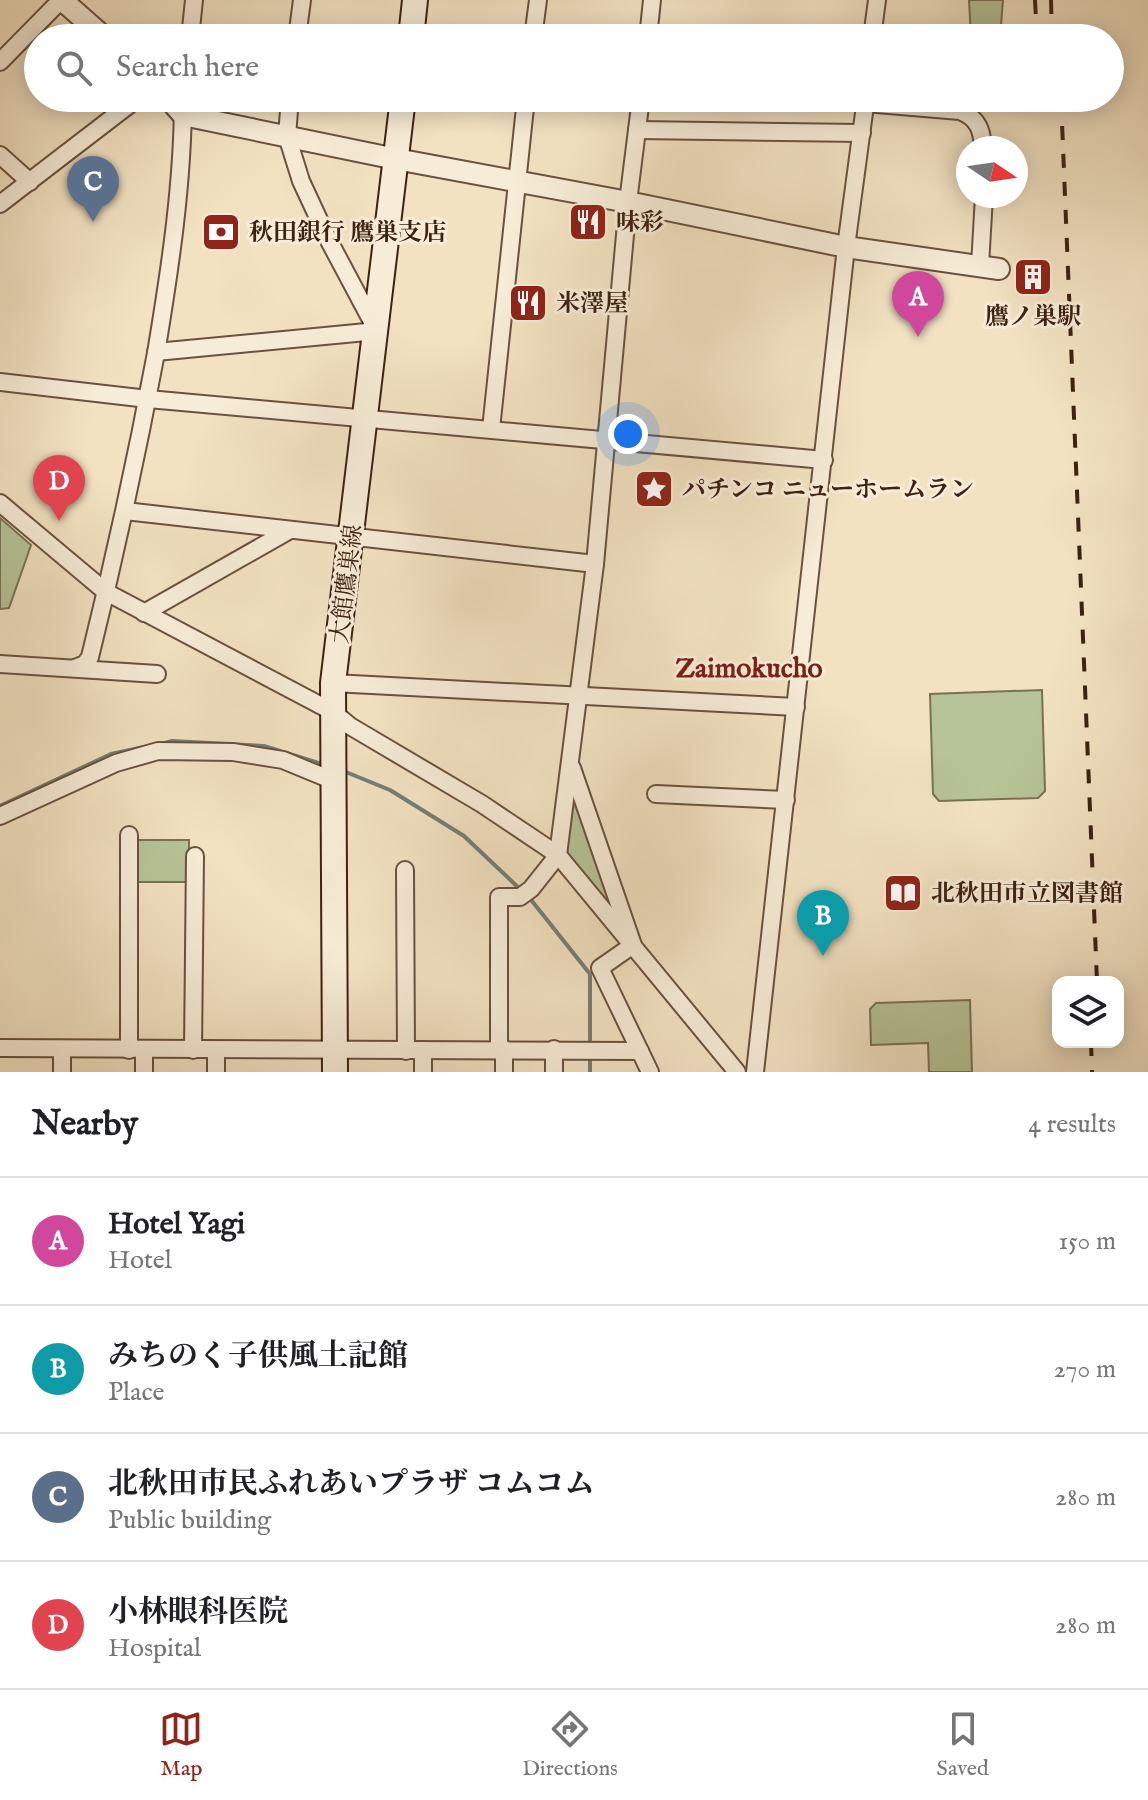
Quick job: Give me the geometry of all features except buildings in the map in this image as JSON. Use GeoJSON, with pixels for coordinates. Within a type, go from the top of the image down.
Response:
{"type":"FeatureCollection","features":[{"type":"Feature","properties":{"kind":"main road"},"geometry":{"type":"LineString","coordinates":[[412,24],[415,0]]}},
{"type":"Feature","properties":{"kind":"main road","name":"大館鷹巣線"},"geometry":{"type":"LineString","coordinates":[[335,1061],[333,683],[401,112]]}},
{"type":"Feature","properties":{"kind":"street"},"geometry":{"type":"LineString","coordinates":[[38,24],[62,0],[89,24]]}},
{"type":"Feature","properties":{"kind":"street"},"geometry":{"type":"LineString","coordinates":[[191,24],[194,0]]}},
{"type":"Feature","properties":{"kind":"street"},"geometry":{"type":"LineString","coordinates":[[299,24],[302,0]]}},
{"type":"Feature","properties":{"kind":"street"},"geometry":{"type":"LineString","coordinates":[[535,24],[538,0]]}},
{"type":"Feature","properties":{"kind":"street"},"geometry":{"type":"LineString","coordinates":[[649,24],[652,0]]}},
{"type":"Feature","properties":{"kind":"street"},"geometry":{"type":"LineString","coordinates":[[874,24],[877,0]]}},
{"type":"Feature","properties":{"kind":"street"},"geometry":{"type":"LineString","coordinates":[[0,62],[24,38]]}},
{"type":"Feature","properties":{"kind":"street"},"geometry":{"type":"LineString","coordinates":[[0,204],[120,112]]}},
{"type":"Feature","properties":{"kind":"street"},"geometry":{"type":"LineString","coordinates":[[75,668],[85,664],[90,657],[148,399],[173,241],[183,112]]}},
{"type":"Feature","properties":{"kind":"street"},"geometry":{"type":"LineString","coordinates":[[204,112],[287,136],[515,183],[628,202],[846,247],[989,268],[985,208]]}},
{"type":"Feature","properties":{"kind":"street"},"geometry":{"type":"LineString","coordinates":[[156,352],[377,331],[301,181],[287,136],[289,112]]}},
{"type":"Feature","properties":{"kind":"street"},"geometry":{"type":"LineString","coordinates":[[491,429],[524,112]]}},
{"type":"Feature","properties":{"kind":"street"},"geometry":{"type":"LineString","coordinates":[[504,1072],[499,897],[526,893],[558,855],[595,564],[628,202],[639,112]]}},
{"type":"Feature","properties":{"kind":"street"},"geometry":{"type":"LineString","coordinates":[[755,1072],[846,247],[865,112]]}},
{"type":"Feature","properties":{"kind":"street"},"geometry":{"type":"LineString","coordinates":[[963,112],[971,115],[979,126],[981,136]]}},
{"type":"Feature","properties":{"kind":"street"},"geometry":{"type":"LineString","coordinates":[[637,130],[862,133]]}},
{"type":"Feature","properties":{"kind":"street"},"geometry":{"type":"LineString","coordinates":[[0,155],[30,182]]}},
{"type":"Feature","properties":{"kind":"street"},"geometry":{"type":"LineString","coordinates":[[0,382],[148,399],[824,460]]}},
{"type":"Feature","properties":{"kind":"street"},"geometry":{"type":"LineString","coordinates":[[0,503],[106,592],[333,712],[350,726],[482,804],[558,855],[737,1072]]}},
{"type":"Feature","properties":{"kind":"street"},"geometry":{"type":"LineString","coordinates":[[125,511],[595,564]]}},
{"type":"Feature","properties":{"kind":"street"},"geometry":{"type":"LineString","coordinates":[[144,613],[290,530]]}},
{"type":"Feature","properties":{"kind":"street"},"geometry":{"type":"LineString","coordinates":[[0,664],[157,674]]}},
{"type":"Feature","properties":{"kind":"street"},"geometry":{"type":"LineString","coordinates":[[333,683],[796,707]]}},
{"type":"Feature","properties":{"kind":"street"},"geometry":{"type":"LineString","coordinates":[[0,816],[116,763],[158,751],[233,752],[334,772]]}},
{"type":"Feature","properties":{"kind":"street"},"geometry":{"type":"LineString","coordinates":[[571,765],[633,945]]}},
{"type":"Feature","properties":{"kind":"street"},"geometry":{"type":"LineString","coordinates":[[656,794],[786,800]]}},
{"type":"Feature","properties":{"kind":"street"},"geometry":{"type":"LineString","coordinates":[[129,835],[136,1050],[144,1072]]}},
{"type":"Feature","properties":{"kind":"street"},"geometry":{"type":"LineString","coordinates":[[193,1050],[195,856]]}},
{"type":"Feature","properties":{"kind":"street"},"geometry":{"type":"LineString","coordinates":[[405,870],[406,1051]]}},
{"type":"Feature","properties":{"kind":"street"},"geometry":{"type":"LineString","coordinates":[[633,945],[600,968],[650,1072]]}},
{"type":"Feature","properties":{"kind":"street"},"geometry":{"type":"LineString","coordinates":[[0,1048],[216,1050],[335,1061],[423,1050],[640,1051]]}},
{"type":"Feature","properties":{"kind":"street"},"geometry":{"type":"LineString","coordinates":[[62,1049],[62,1072]]}},
{"type":"Feature","properties":{"kind":"street"},"geometry":{"type":"LineString","coordinates":[[554,1049],[554,1072]]}},
{"type":"Feature","properties":{"kind":"street"},"geometry":{"type":"LineString","coordinates":[[216,1050],[216,1072]]}},
{"type":"Feature","properties":{"kind":"street"},"geometry":{"type":"LineString","coordinates":[[423,1050],[423,1072]]}},
{"type":"Feature","properties":{"kind":"green space"},"geometry":{"type":"Polygon","coordinates":[[[969,0],[1003,0],[1001,24],[970,24],[969,0]]]}},
{"type":"Feature","properties":{"kind":"green space"},"geometry":{"type":"Polygon","coordinates":[[[0,518],[31,545],[9,608],[0,609],[0,518]]]}},
{"type":"Feature","properties":{"kind":"green space"},"geometry":{"type":"Polygon","coordinates":[[[1042,690],[1045,791],[1038,798],[939,801],[933,794],[930,694],[1042,690]]]}},
{"type":"Feature","properties":{"kind":"green space"},"geometry":{"type":"Polygon","coordinates":[[[571,765],[633,945],[558,855],[571,765]]]}},
{"type":"Feature","properties":{"kind":"green space"},"geometry":{"type":"Polygon","coordinates":[[[137,840],[189,840],[189,882],[136,882],[137,840]]]}},
{"type":"Feature","properties":{"kind":"green space"},"geometry":{"type":"Polygon","coordinates":[[[970,1000],[972,1072],[929,1072],[928,1043],[871,1045],[870,1009],[876,1003],[970,1000]]]}},
{"type":"Feature","properties":{"kind":"waterway"},"geometry":{"type":"LineString","coordinates":[[161,744],[172,741],[264,746],[325,765]]}},
{"type":"Feature","properties":{"kind":"waterway"},"geometry":{"type":"LineString","coordinates":[[0,806],[111,754],[144,747]]}},
{"type":"Feature","properties":{"kind":"waterway"},"geometry":{"type":"LineString","coordinates":[[341,770],[390,790],[464,836],[521,890]]}},
{"type":"Feature","properties":{"kind":"waterway"},"geometry":{"type":"LineString","coordinates":[[528,896],[590,974],[590,1046]]}},
{"type":"Feature","properties":{"kind":"waterway"},"geometry":{"type":"LineString","coordinates":[[590,1054],[590,1072]]}},
{"type":"Feature","properties":{"kind":"railway"},"geometry":{"type":"LineString","coordinates":[[1035,0],[1036,24]]}},
{"type":"Feature","properties":{"kind":"railway"},"geometry":{"type":"LineString","coordinates":[[1051,0],[1052,24]]}},
{"type":"Feature","properties":{"kind":"railway"},"geometry":{"type":"LineString","coordinates":[[1062,112],[1097,976]]}},
{"type":"Feature","properties":{"kind":"railway"},"geometry":{"type":"LineString","coordinates":[[1091,1048],[1092,1072]]}},
{"type":"Feature","properties":{"kind":"place","name":"北秋田市民ふれあいプラザ コムコム"},"geometry":{"type":"Point","coordinates":[93,222]}},
{"type":"Feature","properties":{"kind":"place","name":"味彩"},"geometry":{"type":"Point","coordinates":[588,222]}},
{"type":"Feature","properties":{"kind":"place","name":"秋田銀行 鷹巣支店"},"geometry":{"type":"Point","coordinates":[221,232]}},
{"type":"Feature","properties":{"kind":"place","name":"鷹ノ巣駅"},"geometry":{"type":"Point","coordinates":[1033,277]}},
{"type":"Feature","properties":{"kind":"place","name":"米澤屋"},"geometry":{"type":"Point","coordinates":[528,303]}},
{"type":"Feature","properties":{"kind":"place","name":"Hotel Yagi"},"geometry":{"type":"Point","coordinates":[918,337]}},
{"type":"Feature","properties":{"kind":"place","name":"パチンコ ニューホームラン"},"geometry":{"type":"Point","coordinates":[654,489]}},
{"type":"Feature","properties":{"kind":"place","name":"小林眼科医院"},"geometry":{"type":"Point","coordinates":[59,521]}},
{"type":"Feature","properties":{"kind":"place","name":"北秋田市立図書館"},"geometry":{"type":"Point","coordinates":[903,893]}},
{"type":"Feature","properties":{"kind":"place","name":"みちのく子供風土記館"},"geometry":{"type":"Point","coordinates":[823,956]}},
{"type":"Feature","properties":{"kind":"district","name":"Zaimokucho"},"geometry":{"type":"Point","coordinates":[749,667]}}]}
